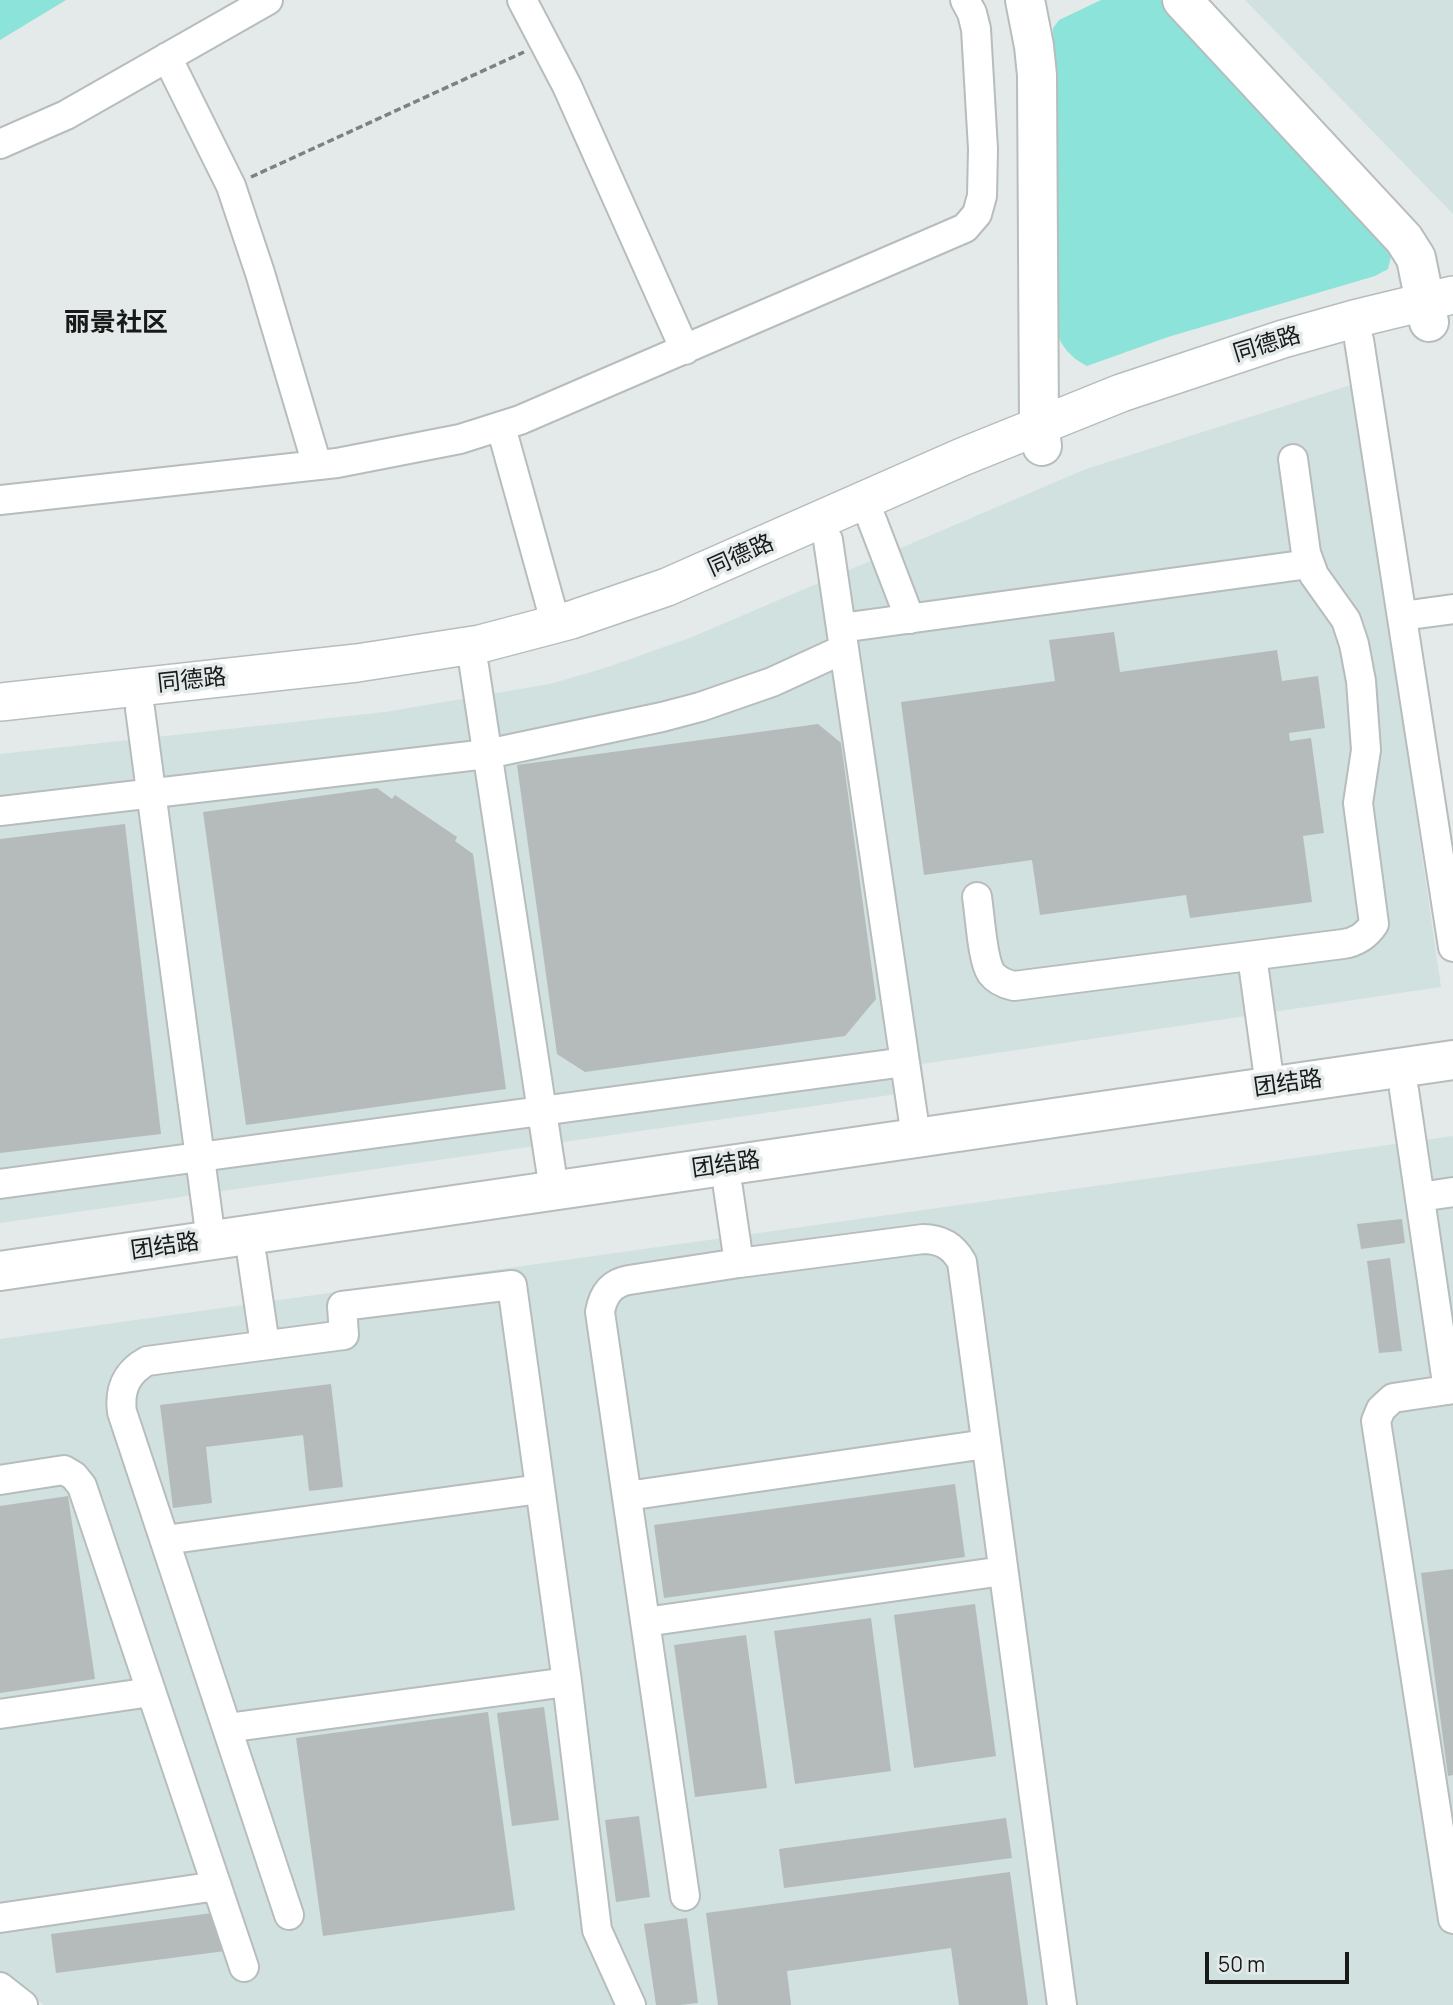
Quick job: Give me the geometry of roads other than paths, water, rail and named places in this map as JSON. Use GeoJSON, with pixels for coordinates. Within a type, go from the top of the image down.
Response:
{"type":"FeatureCollection","features":[{"type":"Feature","properties":{"kind":"highway"},"geometry":{"type":"LineString","coordinates":[[1025,0],[1037,75],[1040,436]]}},
{"type":"Feature","properties":{"kind":"highway"},"geometry":{"type":"LineString","coordinates":[[1182,0],[1404,239],[1440,309]]}},
{"type":"Feature","properties":{"kind":"highway","name":"团结路"},"geometry":{"type":"LineString","coordinates":[[0,1270],[1453,1060]]}},
{"type":"Feature","properties":{"kind":"highway","name":"团结路"},"geometry":{"type":"LineString","coordinates":[[0,1294],[1453,1083]]}},
{"type":"Feature","properties":{"kind":"main road","name":"同德路"},"geometry":{"type":"LineString","coordinates":[[0,724],[360,684],[474,666],[542,651],[626,626],[723,588],[872,520],[1121,393],[1283,339],[1440,309]]}},
{"type":"Feature","properties":{"kind":"main road","name":"同德路"},"geometry":{"type":"LineString","coordinates":[[0,702],[370,661],[480,643],[556,625],[667,587],[1040,436],[1359,340],[1440,309]]}},
{"type":"Feature","properties":{"kind":"street"},"geometry":{"type":"LineString","coordinates":[[0,145],[66,115],[268,0]]}},
{"type":"Feature","properties":{"kind":"street"},"geometry":{"type":"LineString","coordinates":[[523,0],[567,86],[685,350]]}},
{"type":"Feature","properties":{"kind":"street"},"geometry":{"type":"LineString","coordinates":[[0,500],[337,463],[460,439],[520,421],[965,228],[977,214],[982,197],[983,149],[976,29],[965,0]]}},
{"type":"Feature","properties":{"kind":"street"},"geometry":{"type":"LineString","coordinates":[[167,57],[231,186],[261,274],[317,465]]}},
{"type":"Feature","properties":{"kind":"street"},"geometry":{"type":"LineString","coordinates":[[1359,340],[1453,947]]}},
{"type":"Feature","properties":{"kind":"street"},"geometry":{"type":"LineString","coordinates":[[500,427],[556,625]]}},
{"type":"Feature","properties":{"kind":"street"},"geometry":{"type":"LineString","coordinates":[[977,897],[987,965],[997,979],[1014,986],[1350,943],[1364,936],[1374,924],[1358,803],[1366,750],[1361,681],[1346,620],[1309,564],[1293,459]]}},
{"type":"Feature","properties":{"kind":"street"},"geometry":{"type":"LineString","coordinates":[[872,520],[910,619]]}},
{"type":"Feature","properties":{"kind":"street"},"geometry":{"type":"LineString","coordinates":[[828,540],[916,1137]]}},
{"type":"Feature","properties":{"kind":"street"},"geometry":{"type":"LineString","coordinates":[[0,811],[487,754],[700,707],[772,682],[843,638],[910,619],[1309,564]]}},
{"type":"Feature","properties":{"kind":"street"},"geometry":{"type":"LineString","coordinates":[[1402,616],[1453,609]]}},
{"type":"Feature","properties":{"kind":"street"},"geometry":{"type":"LineString","coordinates":[[474,666],[554,1190]]}},
{"type":"Feature","properties":{"kind":"street"},"geometry":{"type":"LineString","coordinates":[[140,709],[211,1240]]}},
{"type":"Feature","properties":{"kind":"street"},"geometry":{"type":"LineString","coordinates":[[1252,956],[1270,1086]]}},
{"type":"Feature","properties":{"kind":"street"},"geometry":{"type":"LineString","coordinates":[[0,1184],[905,1062]]}},
{"type":"Feature","properties":{"kind":"street"},"geometry":{"type":"LineString","coordinates":[[1404,1090],[1450,1390],[1393,1398],[1381,1409],[1376,1421],[1449,1871],[1453,1919]]}},
{"type":"Feature","properties":{"kind":"street"},"geometry":{"type":"LineString","coordinates":[[728,1188],[739,1263]]}},
{"type":"Feature","properties":{"kind":"street"},"geometry":{"type":"LineString","coordinates":[[1420,1197],[1453,1192]]}},
{"type":"Feature","properties":{"kind":"street"},"geometry":{"type":"LineString","coordinates":[[685,1896],[600,1312],[605,1295],[622,1281],[923,1239],[940,1241],[948,1245],[962,1262],[1062,2005]]}},
{"type":"Feature","properties":{"kind":"street"},"geometry":{"type":"LineString","coordinates":[[252,1257],[265,1345]]}},
{"type":"Feature","properties":{"kind":"street"},"geometry":{"type":"LineString","coordinates":[[289,1915],[122,1412],[122,1392],[128,1378],[139,1365],[147,1361],[344,1335],[342,1306],[512,1286],[597,1930],[631,2005]]}},
{"type":"Feature","properties":{"kind":"street"},"geometry":{"type":"LineString","coordinates":[[627,1496],[986,1444]]}},
{"type":"Feature","properties":{"kind":"street"},"geometry":{"type":"LineString","coordinates":[[0,1480],[64,1471],[79,1481],[244,1967]]}},
{"type":"Feature","properties":{"kind":"street"},"geometry":{"type":"LineString","coordinates":[[165,1541],[540,1489]]}},
{"type":"Feature","properties":{"kind":"street"},"geometry":{"type":"LineString","coordinates":[[645,1622],[1003,1571]]}},
{"type":"Feature","properties":{"kind":"street"},"geometry":{"type":"LineString","coordinates":[[227,1728],[566,1682]]}},
{"type":"Feature","properties":{"kind":"street"},"geometry":{"type":"LineString","coordinates":[[0,1714],[151,1692]]}},
{"type":"Feature","properties":{"kind":"street"},"geometry":{"type":"LineString","coordinates":[[0,1918],[217,1886]]}},
{"type":"Feature","properties":{"kind":"street"},"geometry":{"type":"LineString","coordinates":[[0,1987],[23,2005]]}},
{"type":"Feature","properties":{"kind":"district","name":"丽景社区"},"geometry":{"type":"Point","coordinates":[116,324]}}]}
